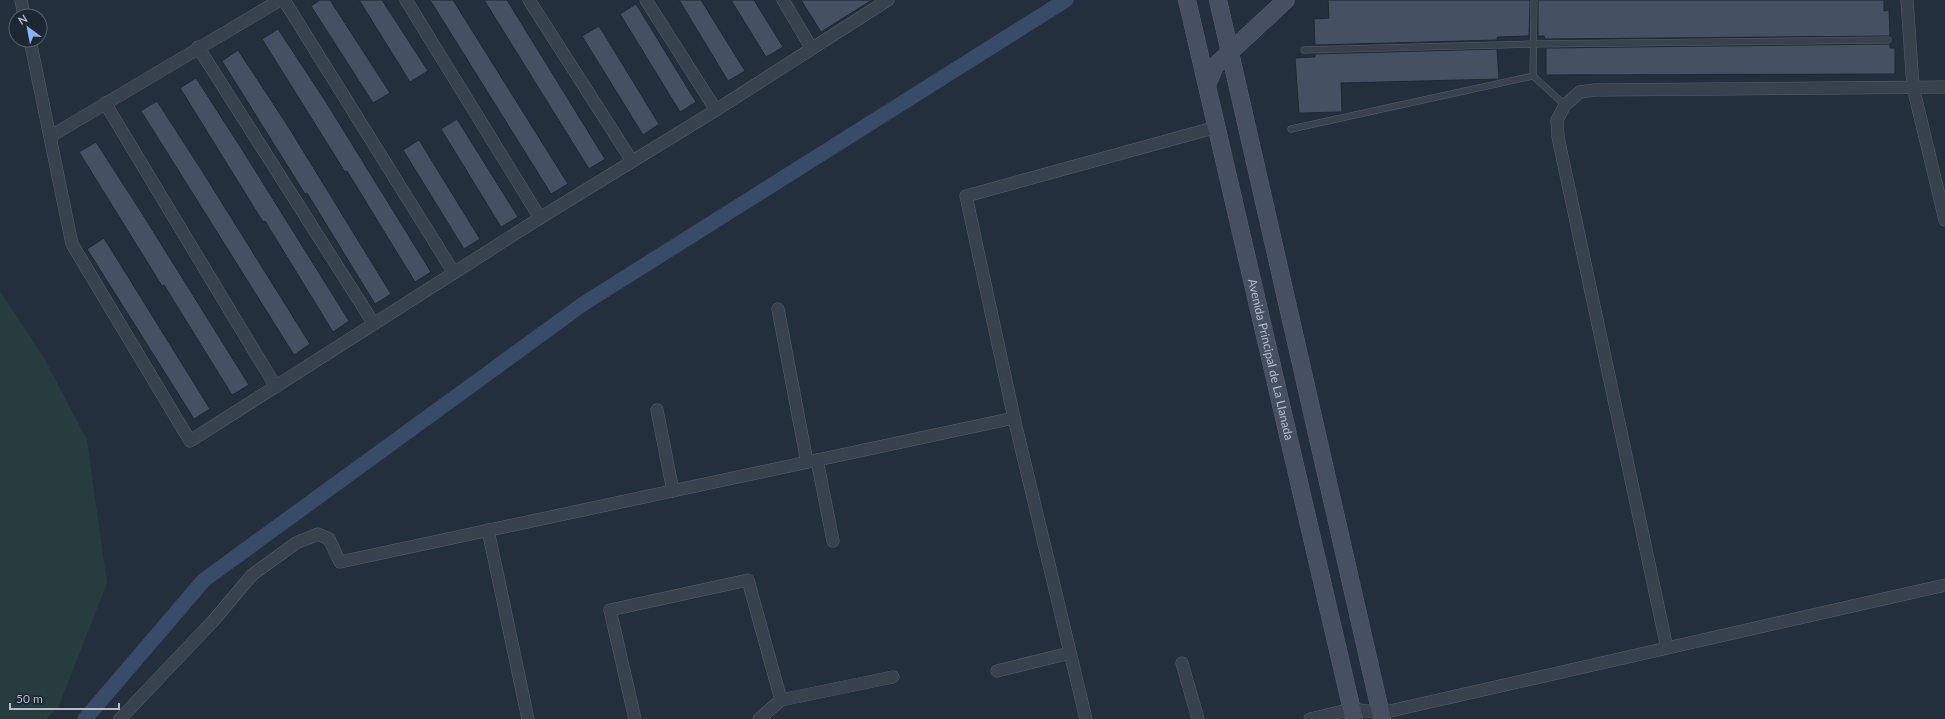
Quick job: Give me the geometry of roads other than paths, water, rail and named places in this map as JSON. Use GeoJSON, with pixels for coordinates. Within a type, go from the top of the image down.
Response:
{"type":"FeatureCollection","features":[{"type":"Feature","properties":{"kind":"main road","name":"Avenida Principal de La Llanada"},"geometry":{"type":"LineString","coordinates":[[1187,0],[1353,714]]}},
{"type":"Feature","properties":{"kind":"main road"},"geometry":{"type":"LineString","coordinates":[[1218,0],[1379,717]]}},
{"type":"Feature","properties":{"kind":"main road"},"geometry":{"type":"LineString","coordinates":[[1207,86],[1214,66],[1286,0]]}},
{"type":"Feature","properties":{"kind":"main road"},"geometry":{"type":"LineString","coordinates":[[1197,41],[1213,53],[1229,52]]}},
{"type":"Feature","properties":{"kind":"street"},"geometry":{"type":"LineString","coordinates":[[51,136],[198,47],[280,0]]}},
{"type":"Feature","properties":{"kind":"street"},"geometry":{"type":"LineString","coordinates":[[284,0],[454,273]]}},
{"type":"Feature","properties":{"kind":"street"},"geometry":{"type":"LineString","coordinates":[[406,0],[540,218]]}},
{"type":"Feature","properties":{"kind":"street"},"geometry":{"type":"LineString","coordinates":[[529,0],[632,161]]}},
{"type":"Feature","properties":{"kind":"street"},"geometry":{"type":"LineString","coordinates":[[646,0],[716,110]]}},
{"type":"Feature","properties":{"kind":"street"},"geometry":{"type":"LineString","coordinates":[[783,0],[812,49]]}},
{"type":"Feature","properties":{"kind":"street"},"geometry":{"type":"LineString","coordinates":[[32,48],[72,244],[190,441],[540,218],[716,110],[888,0]]}},
{"type":"Feature","properties":{"kind":"street"},"geometry":{"type":"LineString","coordinates":[[1908,0],[1913,87],[1945,220]]}},
{"type":"Feature","properties":{"kind":"street"},"geometry":{"type":"LineString","coordinates":[[198,47],[374,324]]}},
{"type":"Feature","properties":{"kind":"street"},"geometry":{"type":"LineString","coordinates":[[1667,648],[1558,137],[1557,120],[1565,104],[1580,92],[1595,90],[1945,87]]}},
{"type":"Feature","properties":{"kind":"street"},"geometry":{"type":"LineString","coordinates":[[105,103],[276,387]]}},
{"type":"Feature","properties":{"kind":"street"},"geometry":{"type":"LineString","coordinates":[[1086,719],[1014,418],[966,196],[1217,127]]}},
{"type":"Feature","properties":{"kind":"street"},"geometry":{"type":"LineString","coordinates":[[778,309],[812,461],[832,540]]}},
{"type":"Feature","properties":{"kind":"street"},"geometry":{"type":"LineString","coordinates":[[658,410],[673,491]]}},
{"type":"Feature","properties":{"kind":"street"},"geometry":{"type":"LineString","coordinates":[[120,719],[214,620],[252,574],[296,543],[318,534],[329,539],[340,562],[1014,418]]}},
{"type":"Feature","properties":{"kind":"street"},"geometry":{"type":"LineString","coordinates":[[488,530],[528,719]]}},
{"type":"Feature","properties":{"kind":"street"},"geometry":{"type":"LineString","coordinates":[[635,719],[610,610],[748,580],[781,700]]}},
{"type":"Feature","properties":{"kind":"street"},"geometry":{"type":"LineString","coordinates":[[1310,719],[1353,714],[1379,717],[1667,648],[1945,585]]}},
{"type":"Feature","properties":{"kind":"street"},"geometry":{"type":"LineString","coordinates":[[997,671],[1070,653]]}},
{"type":"Feature","properties":{"kind":"street"},"geometry":{"type":"LineString","coordinates":[[1182,663],[1198,719]]}},
{"type":"Feature","properties":{"kind":"street"},"geometry":{"type":"LineString","coordinates":[[759,719],[781,700],[893,677]]}},
{"type":"Feature","properties":{"kind":"lane"},"geometry":{"type":"LineString","coordinates":[[1534,0],[1534,76],[1565,104]]}},
{"type":"Feature","properties":{"kind":"lane"},"geometry":{"type":"LineString","coordinates":[[1304,50],[1534,44],[1888,40]]}},
{"type":"Feature","properties":{"kind":"lane"},"geometry":{"type":"LineString","coordinates":[[1291,129],[1534,76]]}},
{"type":"Feature","properties":{"kind":"waterway"},"geometry":{"type":"LineString","coordinates":[[85,719],[204,580],[583,304],[1066,0]]}}]}
